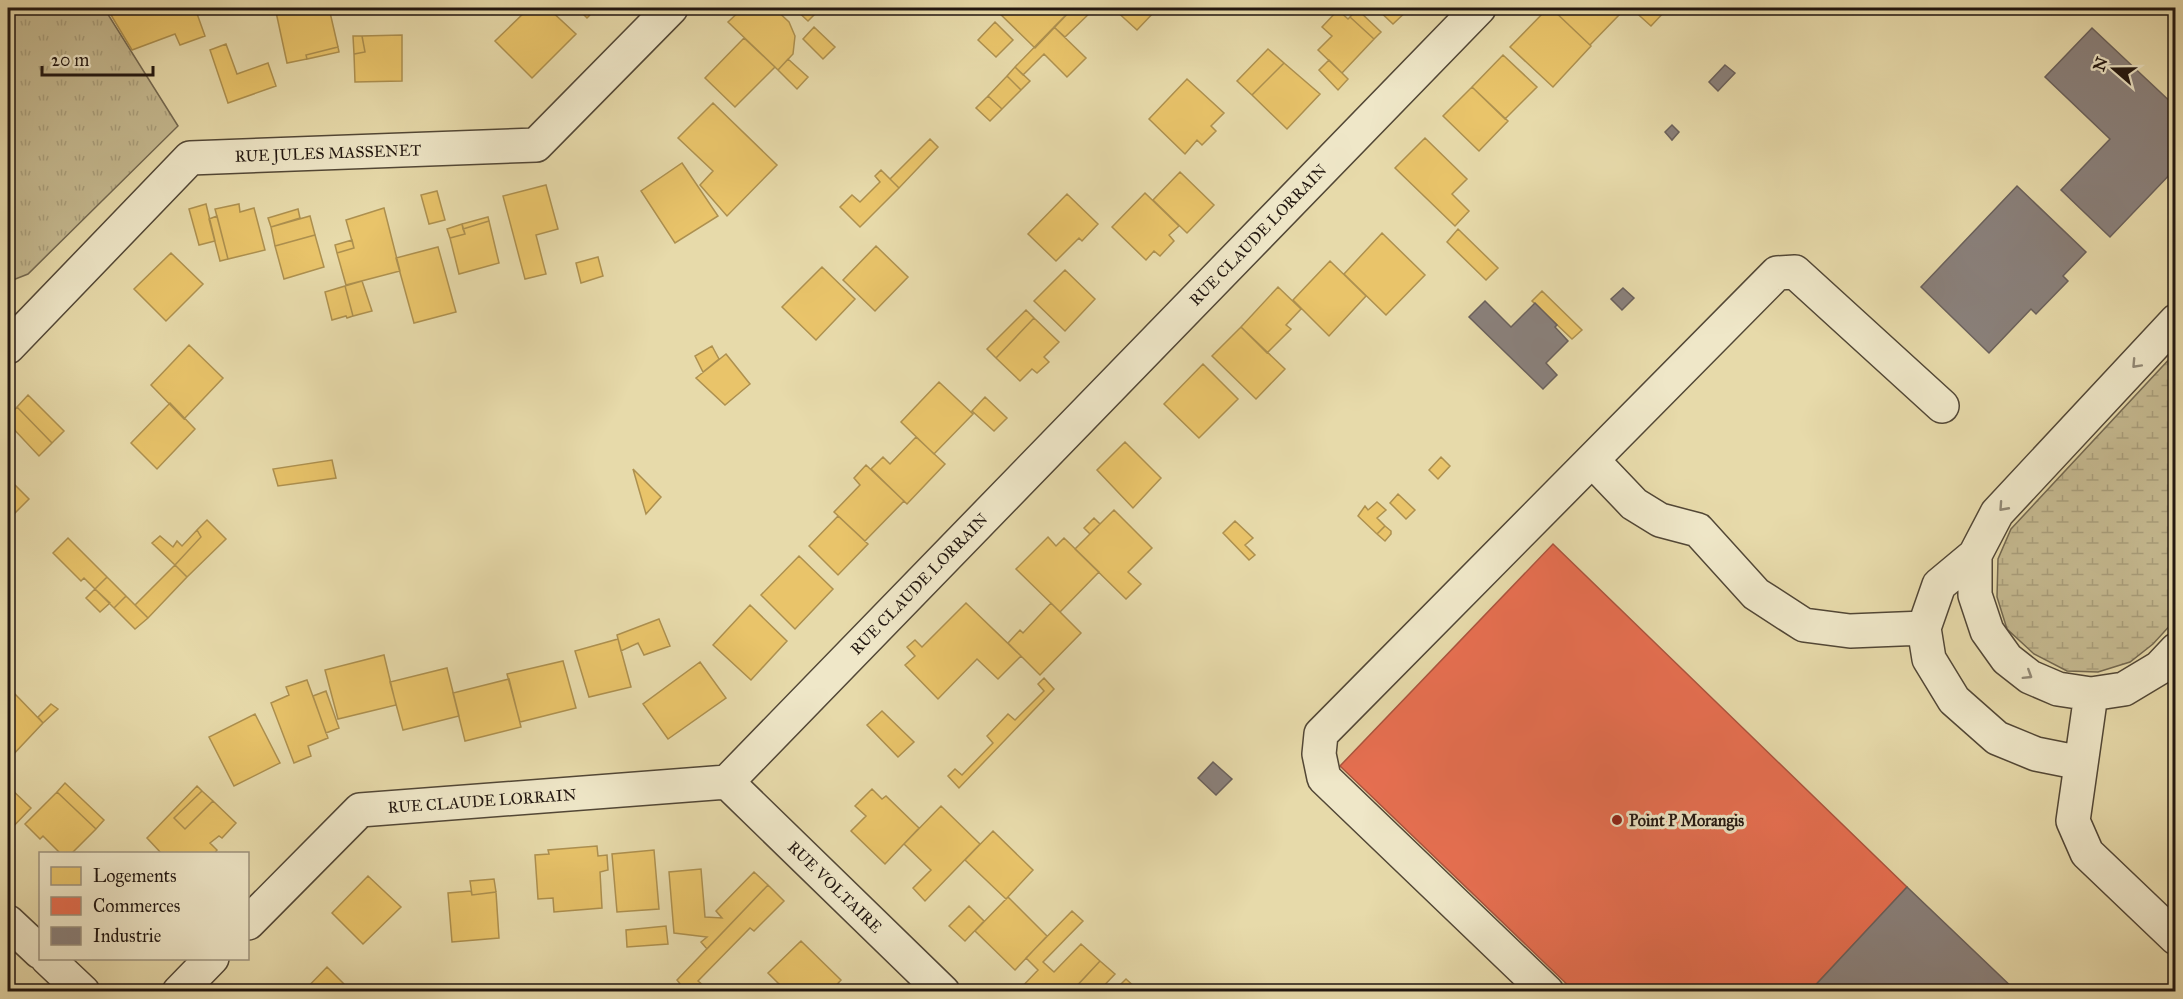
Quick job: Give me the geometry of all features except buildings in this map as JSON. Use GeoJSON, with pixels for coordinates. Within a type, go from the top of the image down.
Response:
{"type":"FeatureCollection","features":[{"type":"Feature","properties":{"kind":"street","name":"RUE JULES MASSENET"},"geometry":{"type":"LineString","coordinates":[[8,347],[190,158],[536,145],[671,8]]}},
{"type":"Feature","properties":{"kind":"street","name":"RUE CLAUDE LORRAIN"},"geometry":{"type":"LineString","coordinates":[[249,922],[360,810],[727,782],[1479,8]]}},
{"type":"Feature","properties":{"kind":"street"},"geometry":{"type":"LineString","coordinates":[[1547,992],[1324,778],[1319,753],[1321,734],[1777,273],[1796,272],[1942,406]]}},
{"type":"Feature","properties":{"kind":"street"},"geometry":{"type":"LineString","coordinates":[[2081,763],[2036,754],[1997,738],[1954,700],[1929,659],[1924,628],[1939,585],[1975,555],[1997,513],[2175,321]]}},
{"type":"Feature","properties":{"kind":"street"},"geometry":{"type":"LineString","coordinates":[[1592,460],[1634,504],[1660,520],[1698,530],[1756,594],[1804,625],[1850,631],[1924,628]]}},
{"type":"Feature","properties":{"kind":"street"},"geometry":{"type":"LineString","coordinates":[[1975,555],[1975,595],[1987,631],[2007,659],[2030,677],[2058,689],[2091,694],[2124,688],[2159,668],[2175,650]]}},
{"type":"Feature","properties":{"kind":"street"},"geometry":{"type":"LineString","coordinates":[[2091,694],[2073,821],[2087,853],[2175,939]]}},
{"type":"Feature","properties":{"kind":"street","name":"RUE VOLTAIRE"},"geometry":{"type":"LineString","coordinates":[[727,782],[943,992]]}},
{"type":"Feature","properties":{"kind":"street"},"geometry":{"type":"LineString","coordinates":[[8,922],[39,951]]}},
{"type":"Feature","properties":{"kind":"street"},"geometry":{"type":"LineString","coordinates":[[49,960],[83,992]]}},
{"type":"Feature","properties":{"kind":"street"},"geometry":{"type":"LineString","coordinates":[[179,992],[210,960]]}},
{"type":"Feature","properties":{"kind":"green space"},"geometry":{"type":"Polygon","coordinates":[[[8,8],[104,8],[178,126],[28,274],[8,282],[8,8]]]}},
{"type":"Feature","properties":{"kind":"green space"},"geometry":{"type":"Polygon","coordinates":[[[2175,353],[2175,620],[2153,644],[2130,662],[2098,672],[2067,671],[2034,654],[2007,629],[1997,597],[1998,559],[2011,529],[2175,353]]]}},
{"type":"Feature","properties":{"kind":"place","name":"Point P Morangis"},"geometry":{"type":"Point","coordinates":[1617,820]}}]}
